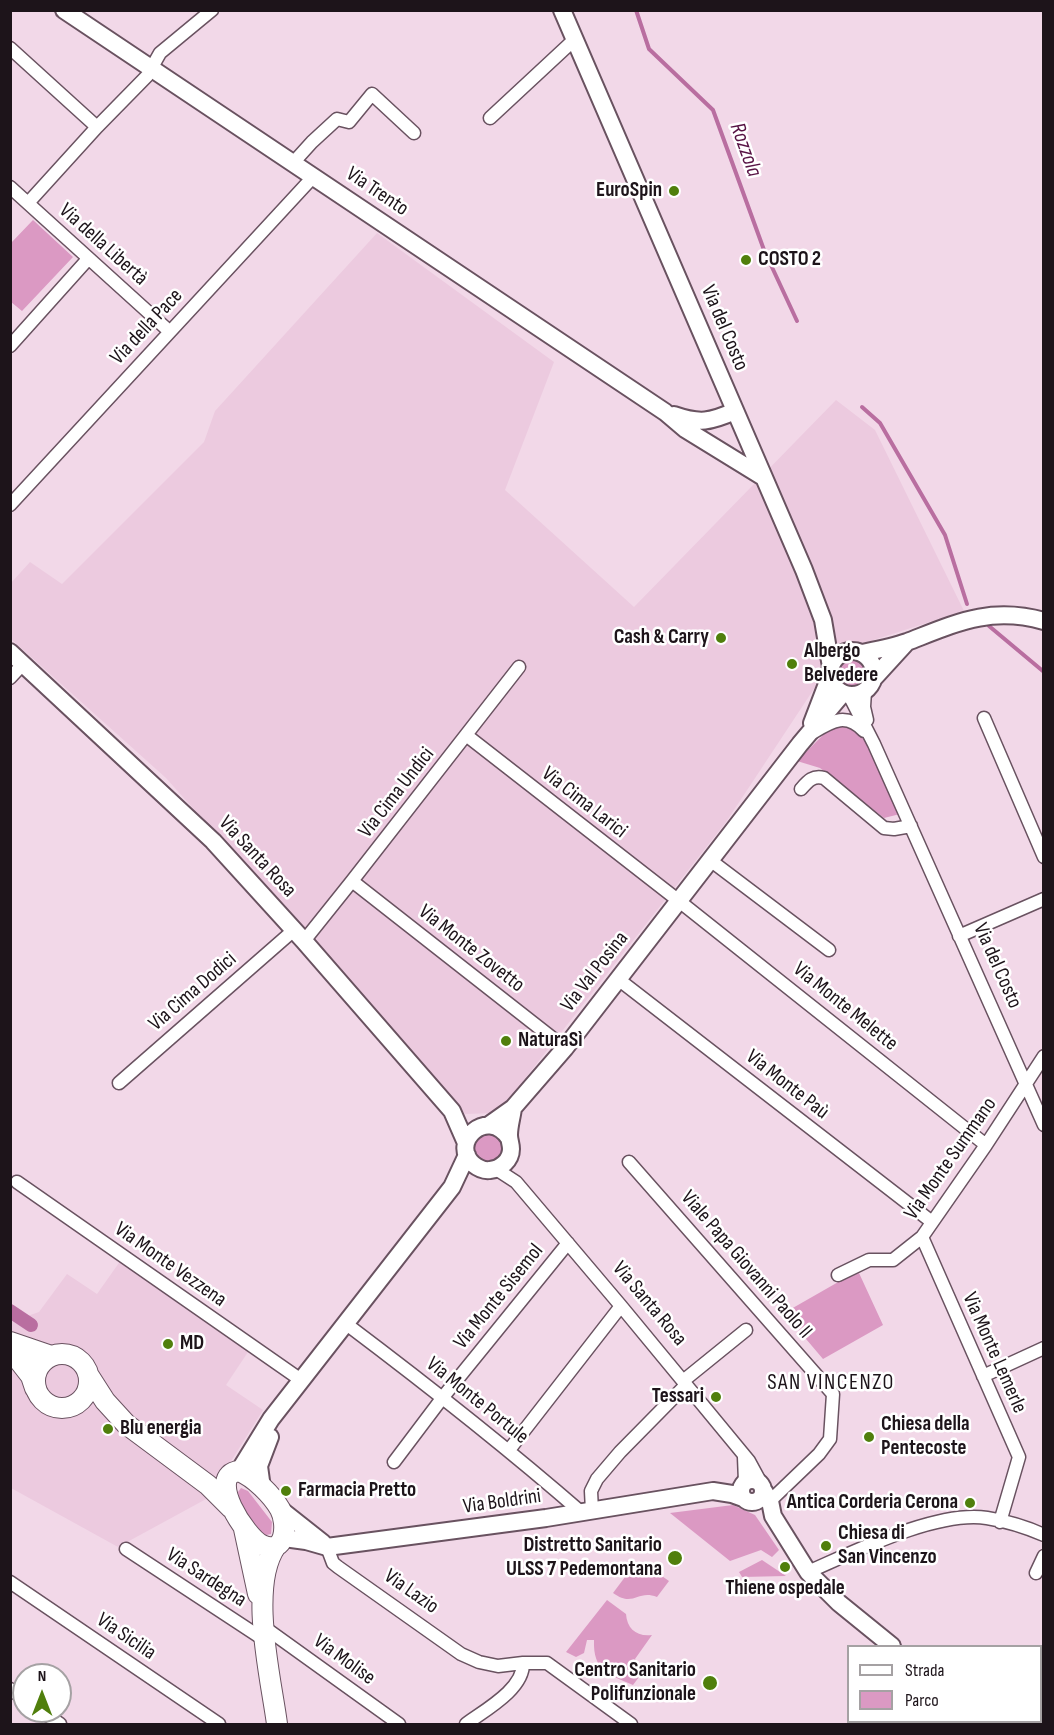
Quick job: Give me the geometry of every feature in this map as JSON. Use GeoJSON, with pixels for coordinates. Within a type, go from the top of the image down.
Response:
{"type":"FeatureCollection","features":[{"type":"Feature","properties":{"kind":"main road","name":"Via del Costo"},"geometry":{"type":"LineString","coordinates":[[562,10],[823,620],[831,671]]}},
{"type":"Feature","properties":{"kind":"main road","name":"Via Trento"},"geometry":{"type":"LineString","coordinates":[[76,14],[150,68],[665,412],[685,429],[763,477]]}},
{"type":"Feature","properties":{"kind":"main road","name":"Via Trento"},"geometry":{"type":"LineString","coordinates":[[665,412],[700,422],[735,411]]}},
{"type":"Feature","properties":{"kind":"main road"},"geometry":{"type":"LineString","coordinates":[[713,446],[726,444],[743,432]]}},
{"type":"Feature","properties":{"kind":"main road"},"geometry":{"type":"LineString","coordinates":[[823,620],[857,652],[872,664],[858,689],[834,686],[831,671],[839,656],[857,652],[906,642],[931,631],[979,616],[1007,615],[1044,621]]}},
{"type":"Feature","properties":{"kind":"main road","name":"Via Val Posina"},"geometry":{"type":"LineString","coordinates":[[236,1472],[271,1419],[452,1187],[472,1132],[513,1108],[565,1048],[808,735],[906,642]]}},
{"type":"Feature","properties":{"kind":"main road","name":"Via Santa Rosa"},"geometry":{"type":"LineString","coordinates":[[10,652],[213,841],[452,1112],[467,1149]]}},
{"type":"Feature","properties":{"kind":"main road","name":"Via Val Posina"},"geometry":{"type":"LineString","coordinates":[[808,735],[831,671]]}},
{"type":"Feature","properties":{"kind":"main road"},"geometry":{"type":"LineString","coordinates":[[510,1155],[509,1138],[513,1108]]}},
{"type":"Feature","properties":{"kind":"main road","name":"Via Santa Rosa"},"geometry":{"type":"LineString","coordinates":[[452,1112],[486,1125]]}},
{"type":"Feature","properties":{"kind":"main road"},"geometry":{"type":"LineString","coordinates":[[486,1125],[501,1129],[509,1138]]}},
{"type":"Feature","properties":{"kind":"main road"},"geometry":{"type":"LineString","coordinates":[[467,1149],[470,1161],[488,1169]]}},
{"type":"Feature","properties":{"kind":"main road","name":"Via Val Posina"},"geometry":{"type":"LineString","coordinates":[[452,1187],[488,1169],[502,1166],[510,1155]]}},
{"type":"Feature","properties":{"kind":"main road"},"geometry":{"type":"LineString","coordinates":[[10,1342],[51,1356],[67,1354],[75,1357],[86,1368],[105,1401],[126,1424],[208,1485],[238,1517],[255,1541],[265,1546],[280,1542]]}},
{"type":"Feature","properties":{"kind":"main road"},"geometry":{"type":"LineString","coordinates":[[10,1349],[31,1376],[39,1397],[46,1404],[56,1408],[76,1405],[87,1393],[89,1376]]}},
{"type":"Feature","properties":{"kind":"main road"},"geometry":{"type":"LineString","coordinates":[[35,1388],[36,1372],[51,1356]]}},
{"type":"Feature","properties":{"kind":"main road"},"geometry":{"type":"LineString","coordinates":[[76,1405],[97,1411],[126,1424]]}},
{"type":"Feature","properties":{"kind":"main road","name":"Via Val Posina"},"geometry":{"type":"LineString","coordinates":[[262,1488],[259,1475],[261,1458],[283,1406]]}},
{"type":"Feature","properties":{"kind":"main road"},"geometry":{"type":"LineString","coordinates":[[177,1461],[208,1472],[236,1472],[262,1488],[280,1509],[315,1536],[330,1555]]}},
{"type":"Feature","properties":{"kind":"main road"},"geometry":{"type":"LineString","coordinates":[[236,1472],[226,1482],[226,1493],[238,1517],[264,1626],[277,1725]]}},
{"type":"Feature","properties":{"kind":"main road","name":"Via Boldrini"},"geometry":{"type":"LineString","coordinates":[[330,1555],[713,1491],[758,1496]]}},
{"type":"Feature","properties":{"kind":"main road"},"geometry":{"type":"LineString","coordinates":[[758,1496],[808,1572],[839,1603],[890,1645]]}},
{"type":"Feature","properties":{"kind":"main road"},"geometry":{"type":"LineString","coordinates":[[264,1626],[263,1579],[269,1559],[280,1542],[284,1519],[280,1509]]}},
{"type":"Feature","properties":{"kind":"main road","name":"Via Lazio"},"geometry":{"type":"LineString","coordinates":[[280,1542],[306,1541],[330,1555]]}},
{"type":"Feature","properties":{"kind":"street"},"geometry":{"type":"LineString","coordinates":[[28,203],[147,76],[160,53],[212,10]]}},
{"type":"Feature","properties":{"kind":"street"},"geometry":{"type":"LineString","coordinates":[[490,118],[575,39]]}},
{"type":"Feature","properties":{"kind":"street"},"geometry":{"type":"LineString","coordinates":[[10,48],[97,127]]}},
{"type":"Feature","properties":{"kind":"street"},"geometry":{"type":"LineString","coordinates":[[293,163],[337,119],[348,122],[372,94],[414,133]]}},
{"type":"Feature","properties":{"kind":"street","name":"Via della Pace"},"geometry":{"type":"LineString","coordinates":[[10,505],[313,177]]}},
{"type":"Feature","properties":{"kind":"street","name":"Via della Libertà"},"geometry":{"type":"LineString","coordinates":[[10,187],[169,331]]}},
{"type":"Feature","properties":{"kind":"street"},"geometry":{"type":"LineString","coordinates":[[10,346],[88,259]]}},
{"type":"Feature","properties":{"kind":"street"},"geometry":{"type":"LineString","coordinates":[[10,678],[24,664]]}},
{"type":"Feature","properties":{"kind":"street","name":"Via Cima Undici"},"geometry":{"type":"LineString","coordinates":[[299,936],[352,881],[519,667]]}},
{"type":"Feature","properties":{"kind":"street","name":"Via del Costo"},"geometry":{"type":"LineString","coordinates":[[858,689],[872,739],[1044,1125]]}},
{"type":"Feature","properties":{"kind":"street"},"geometry":{"type":"LineString","coordinates":[[984,718],[1044,857]]}},
{"type":"Feature","properties":{"kind":"street"},"geometry":{"type":"LineString","coordinates":[[808,735],[825,724],[843,719],[855,721],[872,739]]}},
{"type":"Feature","properties":{"kind":"street","name":"Via Cima Larici"},"geometry":{"type":"LineString","coordinates":[[466,735],[679,901]]}},
{"type":"Feature","properties":{"kind":"street"},"geometry":{"type":"LineString","coordinates":[[801,789],[809,779],[824,778],[884,828],[894,830],[911,826]]}},
{"type":"Feature","properties":{"kind":"street"},"geometry":{"type":"LineString","coordinates":[[710,861],[829,950]]}},
{"type":"Feature","properties":{"kind":"street","name":"Via Monte Zovetto"},"geometry":{"type":"LineString","coordinates":[[352,881],[565,1048]]}},
{"type":"Feature","properties":{"kind":"street"},"geometry":{"type":"LineString","coordinates":[[959,936],[1044,899]]}},
{"type":"Feature","properties":{"kind":"street","name":"Via Monte Melette"},"geometry":{"type":"LineString","coordinates":[[679,901],[986,1145]]}},
{"type":"Feature","properties":{"kind":"street","name":"Via Cima Dodici"},"geometry":{"type":"LineString","coordinates":[[119,1083],[299,936]]}},
{"type":"Feature","properties":{"kind":"street","name":"Via Monte Paù"},"geometry":{"type":"LineString","coordinates":[[618,979],[932,1222]]}},
{"type":"Feature","properties":{"kind":"street","name":"Via Monte Summano"},"geometry":{"type":"LineString","coordinates":[[838,1275],[869,1260],[894,1260],[922,1236],[986,1145],[1044,1056]]}},
{"type":"Feature","properties":{"kind":"street","name":"Via Santa Rosa"},"geometry":{"type":"LineString","coordinates":[[510,1155],[516,1182]]}},
{"type":"Feature","properties":{"kind":"street","name":"Viale Papa Giovanni Paolo II"},"geometry":{"type":"LineString","coordinates":[[629,1162],[833,1394],[831,1439],[819,1454],[758,1496]]}},
{"type":"Feature","properties":{"kind":"street","name":"Via Santa Rosa"},"geometry":{"type":"LineString","coordinates":[[488,1169],[516,1182],[685,1383],[744,1457],[758,1496]]}},
{"type":"Feature","properties":{"kind":"street","name":"Via Monte Vezzena"},"geometry":{"type":"LineString","coordinates":[[17,1182],[301,1380]]}},
{"type":"Feature","properties":{"kind":"street","name":"Via Monte Lemerle"},"geometry":{"type":"LineString","coordinates":[[922,1236],[1018,1456],[1000,1522]]}},
{"type":"Feature","properties":{"kind":"street","name":"Via Monte Sisemol"},"geometry":{"type":"LineString","coordinates":[[394,1462],[443,1397],[568,1243]]}},
{"type":"Feature","properties":{"kind":"street"},"geometry":{"type":"LineString","coordinates":[[509,1450],[621,1306]]}},
{"type":"Feature","properties":{"kind":"street","name":"Via Monte Portule"},"geometry":{"type":"LineString","coordinates":[[345,1323],[443,1397],[587,1512]]}},
{"type":"Feature","properties":{"kind":"street"},"geometry":{"type":"LineString","coordinates":[[587,1512],[591,1491],[597,1479],[620,1452],[685,1383],[746,1330]]}},
{"type":"Feature","properties":{"kind":"street"},"geometry":{"type":"LineString","coordinates":[[983,1376],[1044,1348]]}},
{"type":"Feature","properties":{"kind":"street"},"geometry":{"type":"LineString","coordinates":[[808,1572],[905,1531],[954,1518],[985,1518],[1031,1530],[1044,1536]]}},
{"type":"Feature","properties":{"kind":"street","name":"Via Sardegna"},"geometry":{"type":"LineString","coordinates":[[126,1549],[264,1626]]}},
{"type":"Feature","properties":{"kind":"street","name":"Via Lazio"},"geometry":{"type":"LineString","coordinates":[[330,1555],[461,1654],[478,1662],[498,1666],[540,1662],[553,1666],[632,1725]]}},
{"type":"Feature","properties":{"kind":"street"},"geometry":{"type":"LineString","coordinates":[[1036,1573],[1044,1556]]}},
{"type":"Feature","properties":{"kind":"street","name":"Via Sicilia"},"geometry":{"type":"LineString","coordinates":[[10,1582],[219,1725]]}},
{"type":"Feature","properties":{"kind":"street","name":"Via Molise"},"geometry":{"type":"LineString","coordinates":[[264,1626],[399,1725]]}},
{"type":"Feature","properties":{"kind":"street"},"geometry":{"type":"LineString","coordinates":[[466,1725],[516,1685],[522,1675],[524,1663]]}},
{"type":"Feature","properties":{"kind":"shaded area"},"geometry":{"type":"Polygon","coordinates":[[[377,233],[554,362],[505,490],[634,607],[836,400],[875,430],[964,611],[839,651],[726,822],[498,1113],[465,1114],[166,778],[11,639],[11,583],[30,562],[62,584],[204,442],[215,411],[377,233]]]}},
{"type":"Feature","properties":{"kind":"shaded area"},"geometry":{"type":"Polygon","coordinates":[[[121,1260],[250,1349],[226,1385],[263,1410],[208,1498],[118,1547],[11,1488],[10,1322],[39,1312],[67,1274],[97,1294],[121,1260]]]}},
{"type":"Feature","properties":{"kind":"green space"},"geometry":{"type":"Polygon","coordinates":[[[33,220],[73,257],[22,311],[11,302],[11,243],[33,220]]]}},
{"type":"Feature","properties":{"kind":"green space"},"geometry":{"type":"Polygon","coordinates":[[[853,660],[863,664],[867,674],[863,684],[853,688],[843,684],[839,674],[843,664],[853,660]]]}},
{"type":"Feature","properties":{"kind":"green space"},"geometry":{"type":"Polygon","coordinates":[[[842,722],[861,733],[900,814],[884,818],[820,768],[797,761],[832,726],[842,722]]]}},
{"type":"Feature","properties":{"kind":"green space"},"geometry":{"type":"Polygon","coordinates":[[[483,1130],[501,1136],[503,1150],[497,1159],[492,1161],[480,1159],[476,1154],[474,1137],[483,1130]]]}},
{"type":"Feature","properties":{"kind":"green space"},"geometry":{"type":"Polygon","coordinates":[[[859,1273],[883,1325],[823,1359],[784,1313],[840,1281],[859,1273]]]}},
{"type":"Feature","properties":{"kind":"green space"},"geometry":{"type":"Polygon","coordinates":[[[241,1488],[248,1491],[272,1522],[271,1534],[262,1536],[251,1521],[239,1498],[238,1492],[241,1488]]]}},
{"type":"Feature","properties":{"kind":"green space"},"geometry":{"type":"Polygon","coordinates":[[[733,1505],[755,1515],[779,1550],[772,1557],[761,1550],[730,1561],[670,1513],[733,1505]]]}},
{"type":"Feature","properties":{"kind":"green space"},"geometry":{"type":"Polygon","coordinates":[[[762,1560],[786,1576],[742,1577],[739,1572],[762,1560]]]}},
{"type":"Feature","properties":{"kind":"green space"},"geometry":{"type":"Polygon","coordinates":[[[643,1563],[669,1581],[657,1597],[645,1595],[626,1599],[613,1593],[625,1577],[643,1563]]]}},
{"type":"Feature","properties":{"kind":"green space"},"geometry":{"type":"Polygon","coordinates":[[[607,1600],[626,1614],[628,1624],[634,1631],[642,1635],[652,1635],[635,1659],[642,1673],[633,1685],[609,1674],[599,1665],[594,1650],[594,1640],[587,1640],[584,1653],[576,1657],[566,1652],[607,1600]]]}},
{"type":"Feature","properties":{"kind":"waterway","name":"Rozzola"},"geometry":{"type":"LineString","coordinates":[[636,10],[649,49],[713,110],[764,250],[797,321]]}},
{"type":"Feature","properties":{"kind":"waterway","name":"Rozzola"},"geometry":{"type":"LineString","coordinates":[[862,407],[880,423],[945,535],[967,604]]}},
{"type":"Feature","properties":{"kind":"waterway","name":"Rozzola"},"geometry":{"type":"LineString","coordinates":[[989,626],[1044,672]]}},
{"type":"Feature","properties":{"kind":"waterway"},"geometry":{"type":"LineString","coordinates":[[10,1311],[31,1325]]}},
{"type":"Feature","properties":{"kind":"place","name":"EuroSpin"},"geometry":{"type":"Point","coordinates":[674,191]}},
{"type":"Feature","properties":{"kind":"place","name":"COSTO 2"},"geometry":{"type":"Point","coordinates":[746,260]}},
{"type":"Feature","properties":{"kind":"place","name":"Cash & Carry"},"geometry":{"type":"Point","coordinates":[721,638]}},
{"type":"Feature","properties":{"kind":"place","name":"Albergo Belvedere"},"geometry":{"type":"Point","coordinates":[792,664]}},
{"type":"Feature","properties":{"kind":"place","name":"NaturaSì"},"geometry":{"type":"Point","coordinates":[506,1041]}},
{"type":"Feature","properties":{"kind":"place","name":"MD"},"geometry":{"type":"Point","coordinates":[168,1344]}},
{"type":"Feature","properties":{"kind":"place","name":"Tessari"},"geometry":{"type":"Point","coordinates":[716,1397]}},
{"type":"Feature","properties":{"kind":"place","name":"Blu energia"},"geometry":{"type":"Point","coordinates":[108,1429]}},
{"type":"Feature","properties":{"kind":"place","name":"Chiesa della Pentecoste"},"geometry":{"type":"Point","coordinates":[869,1437]}},
{"type":"Feature","properties":{"kind":"place","name":"Farmacia Pretto"},"geometry":{"type":"Point","coordinates":[286,1491]}},
{"type":"Feature","properties":{"kind":"place","name":"Antica Corderia Cerona"},"geometry":{"type":"Point","coordinates":[970,1503]}},
{"type":"Feature","properties":{"kind":"place","name":"Chiesa di San Vincenzo"},"geometry":{"type":"Point","coordinates":[826,1546]}},
{"type":"Feature","properties":{"kind":"place","name":"Distretto Sanitario ULSS 7 Pedemontana"},"geometry":{"type":"Point","coordinates":[675,1558]}},
{"type":"Feature","properties":{"kind":"place","name":"Thiene ospedale"},"geometry":{"type":"Point","coordinates":[785,1567]}},
{"type":"Feature","properties":{"kind":"place","name":"Centro Sanitario Polifunzionale"},"geometry":{"type":"Point","coordinates":[710,1683]}},
{"type":"Feature","properties":{"kind":"district","name":"SAN VINCENZO"},"geometry":{"type":"Point","coordinates":[831,1383]}}]}
